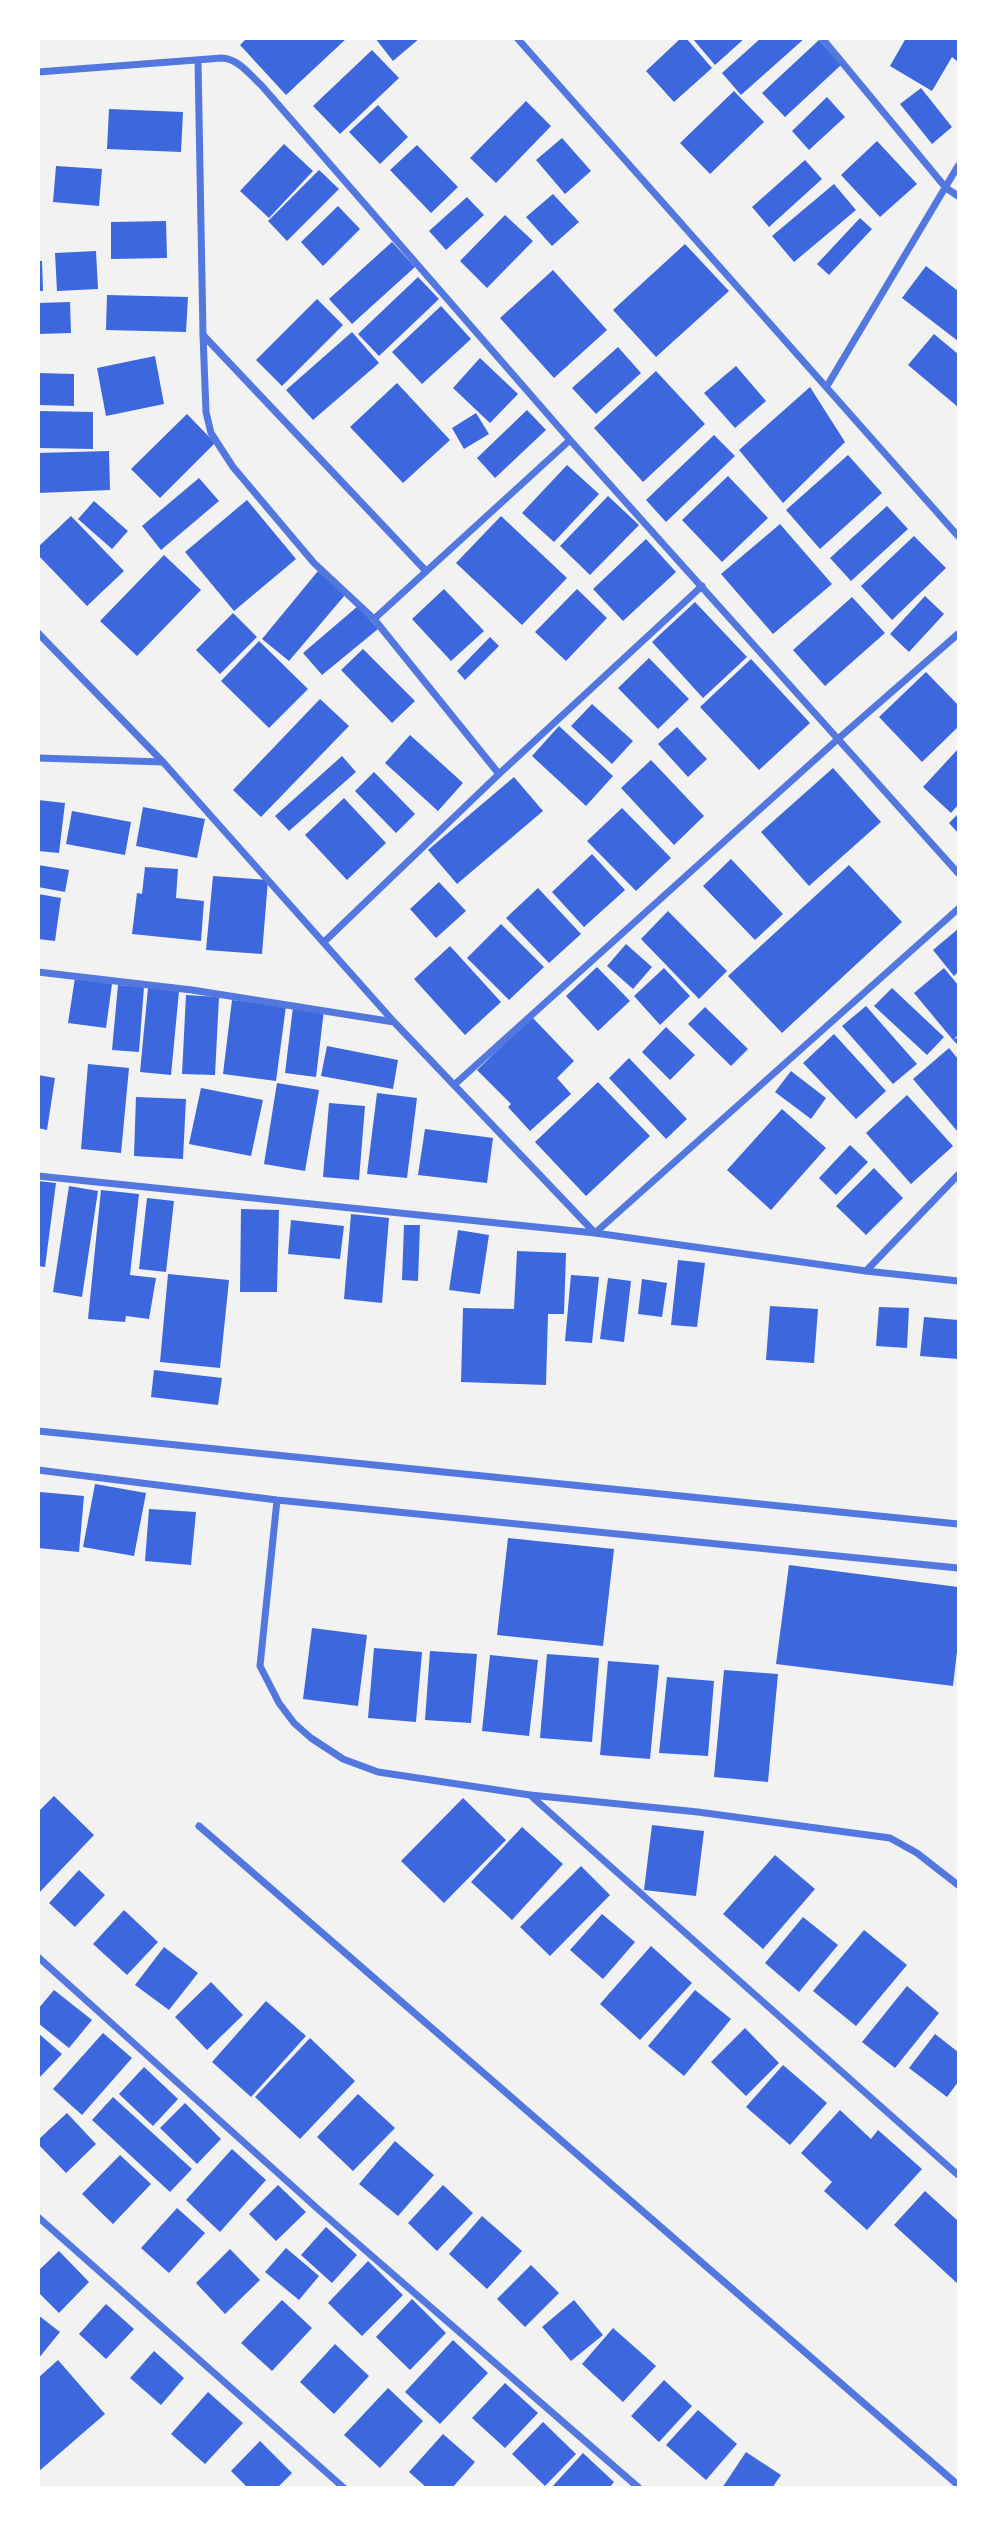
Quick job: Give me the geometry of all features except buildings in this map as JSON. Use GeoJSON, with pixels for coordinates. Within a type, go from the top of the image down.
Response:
{"type":"FeatureCollection","features":[{"type":"Feature","properties":{"kind":"street"},"geometry":{"type":"LineString","coordinates":[[517,38],[958,536]]}},
{"type":"Feature","properties":{"kind":"street"},"geometry":{"type":"LineString","coordinates":[[526,49],[532,38]]}},
{"type":"Feature","properties":{"kind":"street"},"geometry":{"type":"LineString","coordinates":[[822,38],[946,188],[958,195]]}},
{"type":"Feature","properties":{"kind":"street"},"geometry":{"type":"LineString","coordinates":[[38,72],[229,58],[241,65],[570,440],[958,873]]}},
{"type":"Feature","properties":{"kind":"street"},"geometry":{"type":"LineString","coordinates":[[198,61],[203,335],[206,412],[211,433],[233,467],[314,563],[373,619],[499,774]]}},
{"type":"Feature","properties":{"kind":"street"},"geometry":{"type":"LineString","coordinates":[[827,386],[958,166]]}},
{"type":"Feature","properties":{"kind":"street"},"geometry":{"type":"LineString","coordinates":[[203,335],[426,571]]}},
{"type":"Feature","properties":{"kind":"street"},"geometry":{"type":"LineString","coordinates":[[373,619],[570,440]]}},
{"type":"Feature","properties":{"kind":"street"},"geometry":{"type":"LineString","coordinates":[[324,942],[499,774],[702,586]]}},
{"type":"Feature","properties":{"kind":"street"},"geometry":{"type":"LineString","coordinates":[[38,633],[163,762],[394,1022],[595,1233]]}},
{"type":"Feature","properties":{"kind":"street"},"geometry":{"type":"LineString","coordinates":[[454,1085],[839,738],[958,635]]}},
{"type":"Feature","properties":{"kind":"street"},"geometry":{"type":"LineString","coordinates":[[38,758],[163,762]]}},
{"type":"Feature","properties":{"kind":"street"},"geometry":{"type":"LineString","coordinates":[[595,1233],[958,909]]}},
{"type":"Feature","properties":{"kind":"street"},"geometry":{"type":"LineString","coordinates":[[38,972],[192,990],[394,1022]]}},
{"type":"Feature","properties":{"kind":"street"},"geometry":{"type":"LineString","coordinates":[[38,1175],[595,1233],[866,1271],[958,1281]]}},
{"type":"Feature","properties":{"kind":"street"},"geometry":{"type":"LineString","coordinates":[[866,1271],[958,1175]]}},
{"type":"Feature","properties":{"kind":"street"},"geometry":{"type":"LineString","coordinates":[[38,1431],[958,1524]]}},
{"type":"Feature","properties":{"kind":"street"},"geometry":{"type":"LineString","coordinates":[[38,1470],[277,1500],[958,1568]]}},
{"type":"Feature","properties":{"kind":"street"},"geometry":{"type":"LineString","coordinates":[[277,1500],[260,1666],[279,1703],[294,1723],[325,1749],[378,1772],[530,1795],[698,1812],[890,1838],[916,1853],[958,1885]]}},
{"type":"Feature","properties":{"kind":"street"},"geometry":{"type":"LineString","coordinates":[[530,1795],[958,2175]]}},
{"type":"Feature","properties":{"kind":"street"},"geometry":{"type":"LineString","coordinates":[[199,1826],[958,2485]]}},
{"type":"Feature","properties":{"kind":"street"},"geometry":{"type":"LineString","coordinates":[[38,1957],[319,2210],[639,2487]]}},
{"type":"Feature","properties":{"kind":"street"},"geometry":{"type":"LineString","coordinates":[[38,2217],[344,2487]]}}]}
